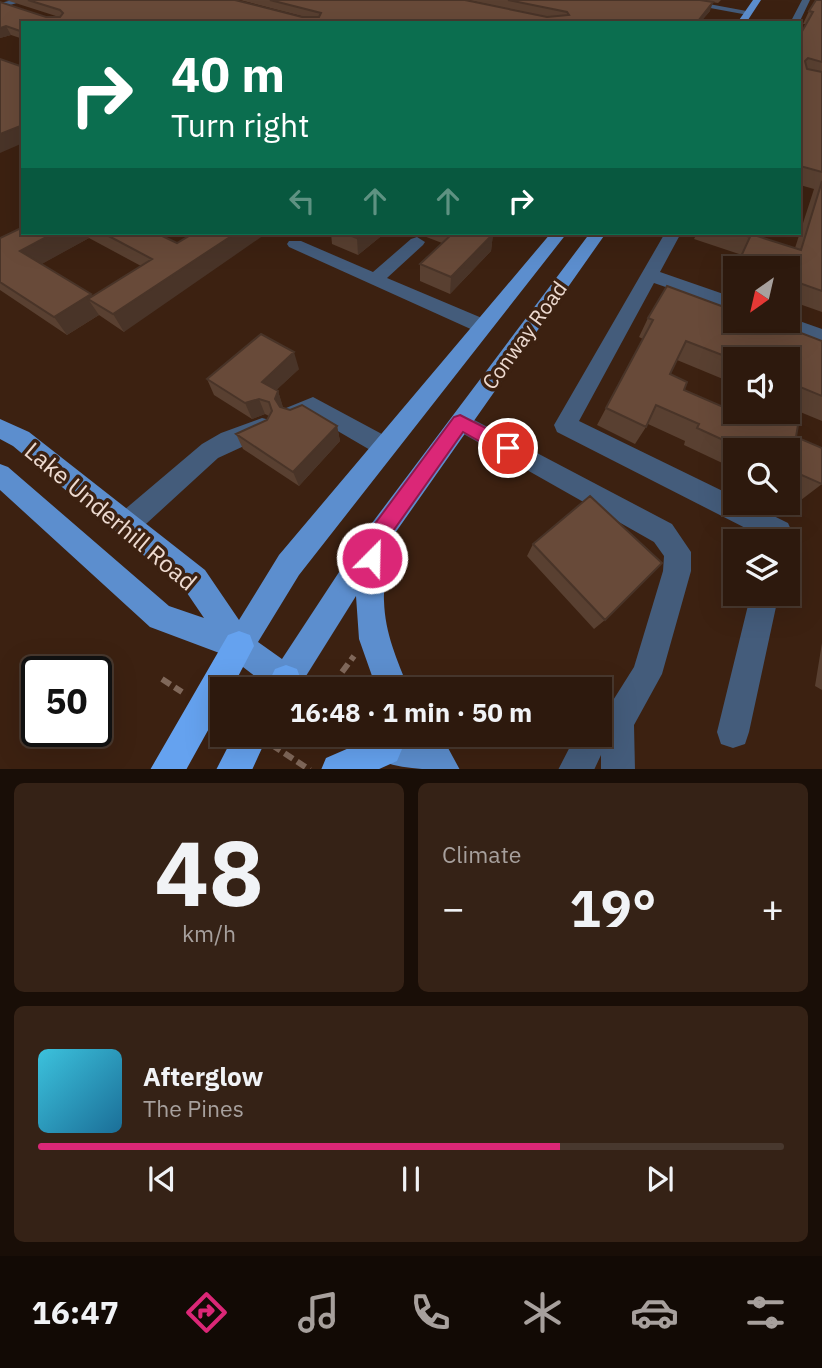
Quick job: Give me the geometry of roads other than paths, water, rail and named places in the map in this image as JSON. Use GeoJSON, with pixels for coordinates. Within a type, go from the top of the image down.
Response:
{"type":"FeatureCollection","features":[{"type":"Feature","properties":{"kind":"highway"},"geometry":{"type":"LineString","coordinates":[[167,769],[239,646]]}},
{"type":"Feature","properties":{"kind":"highway"},"geometry":{"type":"LineString","coordinates":[[233,769],[245,747]]}},
{"type":"Feature","properties":{"kind":"highway"},"geometry":{"type":"LineString","coordinates":[[338,769],[368,747]]}},
{"type":"Feature","properties":{"kind":"main road"},"geometry":{"type":"LineString","coordinates":[[742,21],[757,0]]}},
{"type":"Feature","properties":{"kind":"main road","name":"Conway Road"},"geometry":{"type":"LineString","coordinates":[[239,646],[289,565],[557,235]]}},
{"type":"Feature","properties":{"kind":"main road","name":"Conway Road"},"geometry":{"type":"LineString","coordinates":[[293,677],[375,540],[597,235]]}},
{"type":"Feature","properties":{"kind":"main road","name":"Lake Underhill Road"},"geometry":{"type":"LineString","coordinates":[[0,428],[21,439],[195,580],[239,646],[277,677]]}},
{"type":"Feature","properties":{"kind":"main road","name":"Lake Underhill Road"},"geometry":{"type":"LineString","coordinates":[[0,475],[160,617],[239,646]]}},
{"type":"Feature","properties":{"kind":"main road"},"geometry":{"type":"LineString","coordinates":[[375,540],[369,575],[371,620],[374,643],[388,677]]}},
{"type":"Feature","properties":{"kind":"main road"},"geometry":{"type":"LineString","coordinates":[[383,747],[419,769]]}},
{"type":"Feature","properties":{"kind":"main road"},"geometry":{"type":"LineString","coordinates":[[429,747],[443,769]]}},
{"type":"Feature","properties":{"kind":"street"},"geometry":{"type":"LineString","coordinates":[[2,5],[23,0]]}},
{"type":"Feature","properties":{"kind":"street"},"geometry":{"type":"LineString","coordinates":[[671,0],[748,12]]}},
{"type":"Feature","properties":{"kind":"street"},"geometry":{"type":"LineString","coordinates":[[795,21],[806,0]]}},
{"type":"Feature","properties":{"kind":"street"},"geometry":{"type":"LineString","coordinates":[[2,5],[29,12]]}},
{"type":"Feature","properties":{"kind":"street"},"geometry":{"type":"LineString","coordinates":[[672,235],[565,425],[773,529]]}},
{"type":"Feature","properties":{"kind":"street"},"geometry":{"type":"LineString","coordinates":[[375,279],[417,242]]}},
{"type":"Feature","properties":{"kind":"street"},"geometry":{"type":"LineString","coordinates":[[295,244],[482,326]]}},
{"type":"Feature","properties":{"kind":"street"},"geometry":{"type":"LineString","coordinates":[[650,275],[723,301]]}},
{"type":"Feature","properties":{"kind":"street"},"geometry":{"type":"LineString","coordinates":[[800,329],[822,337]]}},
{"type":"Feature","properties":{"kind":"street"},"geometry":{"type":"LineString","coordinates":[[294,414],[313,406],[385,447]]}},
{"type":"Feature","properties":{"kind":"street"},"geometry":{"type":"LineString","coordinates":[[460,422],[663,533],[678,552],[677,571],[648,674],[612,719]]}},
{"type":"Feature","properties":{"kind":"street"},"geometry":{"type":"LineString","coordinates":[[127,525],[210,451],[264,426]]}},
{"type":"Feature","properties":{"kind":"street"},"geometry":{"type":"LineString","coordinates":[[733,732],[762,606]]}},
{"type":"Feature","properties":{"kind":"street"},"geometry":{"type":"LineString","coordinates":[[575,769],[591,747]]}},
{"type":"Feature","properties":{"kind":"street"},"geometry":{"type":"LineString","coordinates":[[610,747],[618,769]]}}]}
